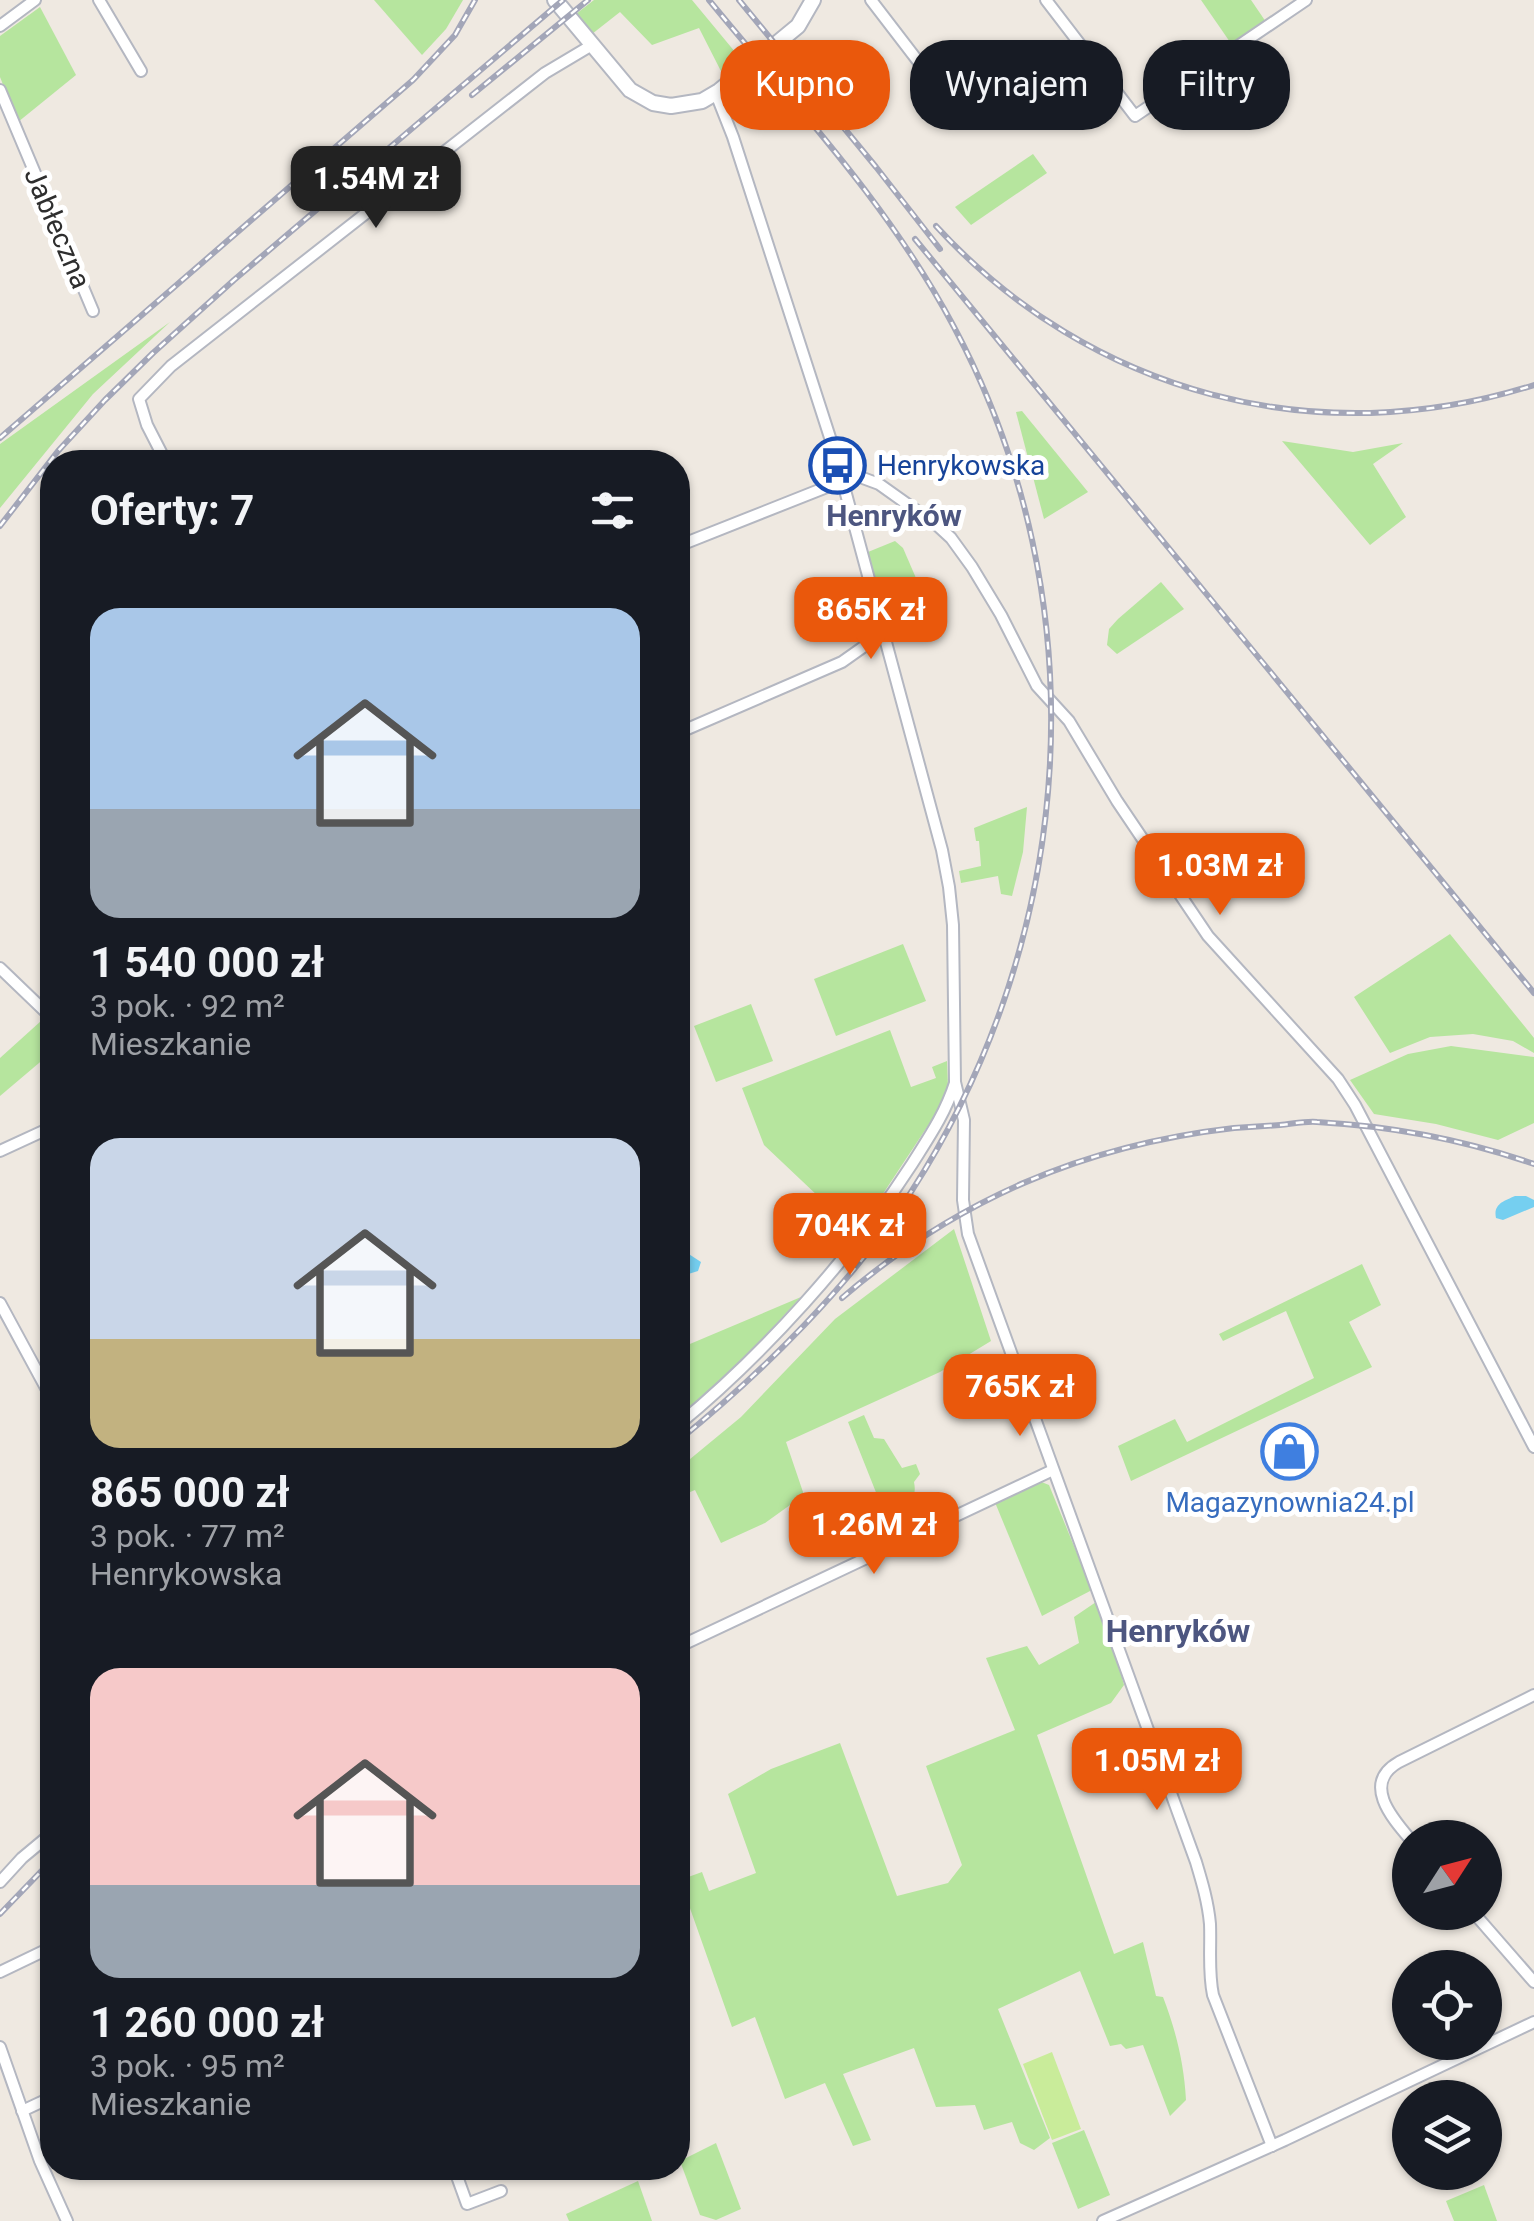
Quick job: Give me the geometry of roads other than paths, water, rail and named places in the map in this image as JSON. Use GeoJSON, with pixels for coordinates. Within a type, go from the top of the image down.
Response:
{"type":"FeatureCollection","features":[{"type":"Feature","properties":{"kind":"street"},"geometry":{"type":"LineString","coordinates":[[0,26],[35,0]]}},
{"type":"Feature","properties":{"kind":"street"},"geometry":{"type":"LineString","coordinates":[[99,0],[141,71]]}},
{"type":"Feature","properties":{"kind":"street"},"geometry":{"type":"LineString","coordinates":[[555,0],[630,90],[652,103],[670,106],[702,101],[716,94],[798,26],[813,0]]}},
{"type":"Feature","properties":{"kind":"street"},"geometry":{"type":"LineString","coordinates":[[871,0],[910,50]]}},
{"type":"Feature","properties":{"kind":"street"},"geometry":{"type":"LineString","coordinates":[[1046,0],[1135,116],[1306,0]]}},
{"type":"Feature","properties":{"kind":"street"},"geometry":{"type":"LineString","coordinates":[[160,450],[139,400],[171,366],[545,72],[592,45]]}},
{"type":"Feature","properties":{"kind":"street","name":"Jabłeczna"},"geometry":{"type":"LineString","coordinates":[[0,90],[93,310]]}},
{"type":"Feature","properties":{"kind":"street"},"geometry":{"type":"LineString","coordinates":[[716,94],[734,137],[841,478],[942,850],[953,935],[955,1082],[966,1135],[963,1200],[968,1234],[1196,1862],[1208,1904],[1213,1995],[1272,2146]]}},
{"type":"Feature","properties":{"kind":"street"},"geometry":{"type":"LineString","coordinates":[[690,541],[852,474],[878,484],[951,538],[1001,615],[1036,686],[1069,721],[1117,801],[1208,936],[1338,1079],[1355,1105],[1534,1447]]}},
{"type":"Feature","properties":{"kind":"street"},"geometry":{"type":"LineString","coordinates":[[690,728],[842,662],[883,633]]}},
{"type":"Feature","properties":{"kind":"street"},"geometry":{"type":"LineString","coordinates":[[0,968],[40,1006]]}},
{"type":"Feature","properties":{"kind":"street"},"geometry":{"type":"LineString","coordinates":[[690,1414],[750,1360],[863,1233],[946,1110],[955,1082]]}},
{"type":"Feature","properties":{"kind":"street"},"geometry":{"type":"LineString","coordinates":[[0,1151],[40,1133]]}},
{"type":"Feature","properties":{"kind":"street"},"geometry":{"type":"LineString","coordinates":[[0,1303],[40,1377]]}},
{"type":"Feature","properties":{"kind":"street"},"geometry":{"type":"LineString","coordinates":[[690,1641],[1053,1470]]}},
{"type":"Feature","properties":{"kind":"street"},"geometry":{"type":"LineString","coordinates":[[1396,1820],[1385,1806],[1381,1783],[1384,1774],[1399,1762],[1534,1695]]}},
{"type":"Feature","properties":{"kind":"street"},"geometry":{"type":"LineString","coordinates":[[0,1882],[40,1843]]}},
{"type":"Feature","properties":{"kind":"street"},"geometry":{"type":"LineString","coordinates":[[1489,1930],[1534,1982]]}},
{"type":"Feature","properties":{"kind":"street"},"geometry":{"type":"LineString","coordinates":[[0,1972],[40,1953]]}},
{"type":"Feature","properties":{"kind":"street"},"geometry":{"type":"LineString","coordinates":[[1103,2221],[1534,2022]]}},
{"type":"Feature","properties":{"kind":"street"},"geometry":{"type":"LineString","coordinates":[[0,2048],[40,2161]]}},
{"type":"Feature","properties":{"kind":"street"},"geometry":{"type":"LineString","coordinates":[[22,2111],[40,2103]]}},
{"type":"Feature","properties":{"kind":"street"},"geometry":{"type":"LineString","coordinates":[[48,2180],[66,2221]]}},
{"type":"Feature","properties":{"kind":"street"},"geometry":{"type":"LineString","coordinates":[[458,2180],[467,2204],[502,2190]]}},
{"type":"Feature","properties":{"kind":"water"},"geometry":{"type":"Polygon","coordinates":[[[1515,1196],[1534,1200],[1534,1207],[1503,1220],[1496,1218],[1498,1206],[1515,1196]]]}},
{"type":"Feature","properties":{"kind":"water"},"geometry":{"type":"Polygon","coordinates":[[[690,1255],[701,1262],[698,1271],[690,1274],[690,1255]]]}},
{"type":"Feature","properties":{"kind":"railway"},"geometry":{"type":"LineString","coordinates":[[0,438],[413,80],[455,35],[475,0]]}},
{"type":"Feature","properties":{"kind":"railway"},"geometry":{"type":"LineString","coordinates":[[59,450],[153,353],[234,280],[563,0]]}},
{"type":"Feature","properties":{"kind":"railway"},"geometry":{"type":"LineString","coordinates":[[472,95],[588,0]]}},
{"type":"Feature","properties":{"kind":"railway"},"geometry":{"type":"LineString","coordinates":[[690,1431],[773,1357],[862,1260],[911,1192],[967,1092],[1009,986],[1036,877],[1050,765],[1049,653],[1032,541],[1001,432],[954,327],[901,240],[840,158],[709,0]]}},
{"type":"Feature","properties":{"kind":"railway"},"geometry":{"type":"LineString","coordinates":[[739,0],[940,249]]}},
{"type":"Feature","properties":{"kind":"railway"},"geometry":{"type":"LineString","coordinates":[[936,226],[997,284],[1064,331],[1136,368],[1211,394],[1290,409],[1371,413],[1452,405],[1534,385]]}},
{"type":"Feature","properties":{"kind":"railway"},"geometry":{"type":"LineString","coordinates":[[915,239],[1534,993]]}},
{"type":"Feature","properties":{"kind":"railway"},"geometry":{"type":"LineString","coordinates":[[0,526],[40,474]]}},
{"type":"Feature","properties":{"kind":"railway"},"geometry":{"type":"LineString","coordinates":[[842,1298],[930,1232],[1024,1183],[1074,1163],[1179,1136],[1303,1122],[1345,1124],[1455,1141],[1534,1164]]}},
{"type":"Feature","properties":{"kind":"railway"},"geometry":{"type":"LineString","coordinates":[[0,1914],[40,1872]]}},
{"type":"Feature","properties":{"kind":"place","name":"Henrykowska"},"geometry":{"type":"Point","coordinates":[838,465]}},
{"type":"Feature","properties":{"kind":"place","name":"Magazynownia24.pl"},"geometry":{"type":"Point","coordinates":[1290,1451]}},
{"type":"Feature","properties":{"kind":"district","name":"Henryków"},"geometry":{"type":"Point","coordinates":[894,516]}},
{"type":"Feature","properties":{"kind":"district","name":"Henryków"},"geometry":{"type":"Point","coordinates":[1178,1631]}}]}
